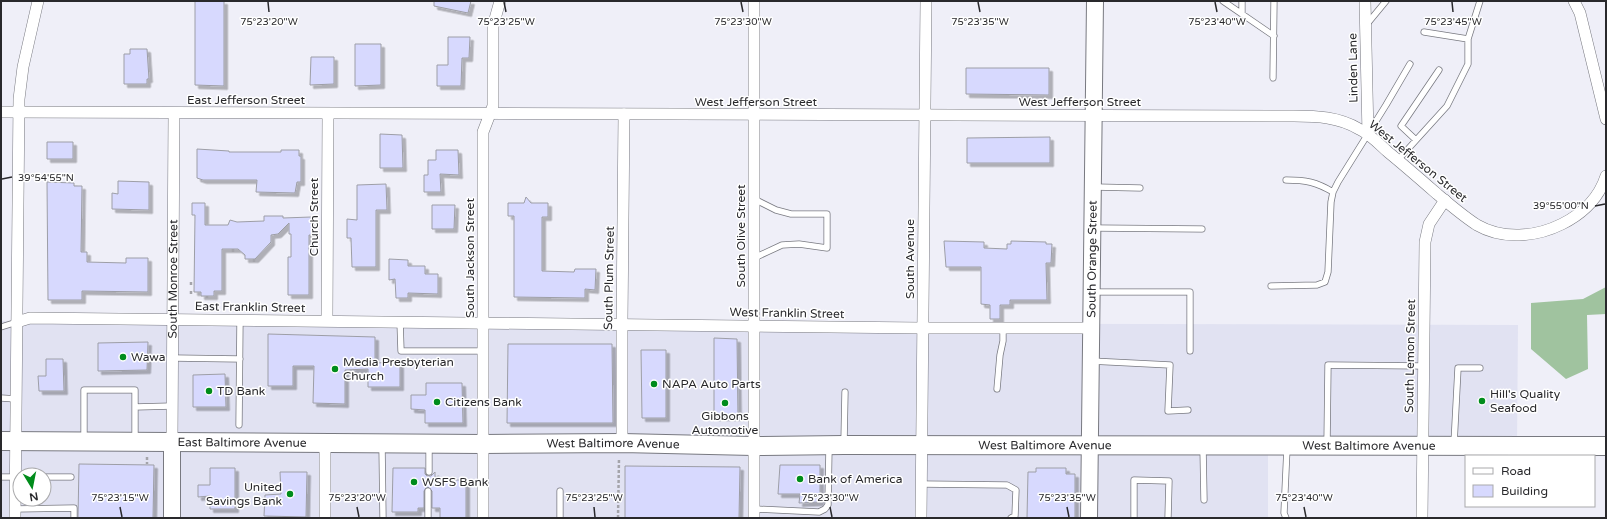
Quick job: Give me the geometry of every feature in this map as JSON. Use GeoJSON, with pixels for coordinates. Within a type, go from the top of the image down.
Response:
{"type":"FeatureCollection","features":[{"type":"Feature","properties":{"kind":"main road","name":"South Orange Street"},"geometry":{"type":"LineString","coordinates":[[1089,518],[1095,1]]}},
{"type":"Feature","properties":{"kind":"main road","name":"East Baltimore Avenue"},"geometry":{"type":"LineString","coordinates":[[9,441],[483,444]]}},
{"type":"Feature","properties":{"kind":"main road","name":"South Monroe Street"},"geometry":{"type":"LineString","coordinates":[[172,443],[172,518]]}},
{"type":"Feature","properties":{"kind":"main road","name":"West Baltimore Avenue"},"geometry":{"type":"LineString","coordinates":[[483,444],[621,450],[836,445],[1606,446]]}},
{"type":"Feature","properties":{"kind":"street"},"geometry":{"type":"LineString","coordinates":[[16,467],[9,441],[16,399],[20,82],[38,1]]}},
{"type":"Feature","properties":{"kind":"street","name":"South Jackson Street"},"geometry":{"type":"LineString","coordinates":[[483,518],[483,132],[494,98],[493,26],[500,1]]}},
{"type":"Feature","properties":{"kind":"street","name":"South Olive Street"},"geometry":{"type":"LineString","coordinates":[[754,1],[754,514]]}},
{"type":"Feature","properties":{"kind":"street","name":"South Avenue"},"geometry":{"type":"LineString","coordinates":[[921,518],[926,1]]}},
{"type":"Feature","properties":{"kind":"street","name":"Linden Lane"},"geometry":{"type":"LineString","coordinates":[[1365,1],[1368,135]]}},
{"type":"Feature","properties":{"kind":"street"},"geometry":{"type":"LineString","coordinates":[[1574,1],[1580,13],[1606,119]]}},
{"type":"Feature","properties":{"kind":"street","name":"East Jefferson Street"},"geometry":{"type":"LineString","coordinates":[[1,112],[490,114]]}},
{"type":"Feature","properties":{"kind":"street","name":"South Monroe Street"},"geometry":{"type":"LineString","coordinates":[[172,443],[174,113]]}},
{"type":"Feature","properties":{"kind":"street","name":"Church Street"},"geometry":{"type":"LineString","coordinates":[[327,320],[328,114]]}},
{"type":"Feature","properties":{"kind":"street","name":"West Jefferson Street"},"geometry":{"type":"LineString","coordinates":[[490,114],[1326,117],[1334,118],[1350,124],[1368,135],[1445,200],[1478,225],[1490,230],[1518,236],[1533,234],[1559,226],[1582,212],[1597,194],[1606,176]]}},
{"type":"Feature","properties":{"kind":"street","name":"South Plum Street"},"geometry":{"type":"LineString","coordinates":[[621,450],[624,114]]}},
{"type":"Feature","properties":{"kind":"street","name":"South Lemon Street"},"geometry":{"type":"LineString","coordinates":[[1422,518],[1426,232],[1432,217],[1445,200]]}},
{"type":"Feature","properties":{"kind":"street","name":"East Franklin Street"},"geometry":{"type":"LineString","coordinates":[[17,322],[30,318],[483,322]]}},
{"type":"Feature","properties":{"kind":"street","name":"West Franklin Street"},"geometry":{"type":"LineString","coordinates":[[483,322],[922,328],[1091,328]]}},
{"type":"Feature","properties":{"kind":"street"},"geometry":{"type":"LineString","coordinates":[[325,443],[325,518]]}},
{"type":"Feature","properties":{"kind":"lane"},"geometry":{"type":"LineString","coordinates":[[1223,1],[1274,36]]}},
{"type":"Feature","properties":{"kind":"lane"},"geometry":{"type":"LineString","coordinates":[[1242,1],[1242,14]]}},
{"type":"Feature","properties":{"kind":"lane"},"geometry":{"type":"LineString","coordinates":[[1273,78],[1274,1]]}},
{"type":"Feature","properties":{"kind":"lane"},"geometry":{"type":"LineString","coordinates":[[1366,26],[1386,1]]}},
{"type":"Feature","properties":{"kind":"lane"},"geometry":{"type":"LineString","coordinates":[[1398,160],[1447,106],[1468,64],[1468,39],[1480,1]]}},
{"type":"Feature","properties":{"kind":"lane"},"geometry":{"type":"LineString","coordinates":[[1424,32],[1468,39]]}},
{"type":"Feature","properties":{"kind":"lane"},"geometry":{"type":"LineString","coordinates":[[1271,286],[1317,285],[1325,282],[1328,272],[1331,202],[1333,192],[1410,64]]}},
{"type":"Feature","properties":{"kind":"lane"},"geometry":{"type":"LineString","coordinates":[[1416,140],[1401,126],[1439,70]]}},
{"type":"Feature","properties":{"kind":"lane"},"geometry":{"type":"LineString","coordinates":[[1286,180],[1305,180],[1320,184],[1333,192]]}},
{"type":"Feature","properties":{"kind":"lane"},"geometry":{"type":"LineString","coordinates":[[1092,187],[1140,188]]}},
{"type":"Feature","properties":{"kind":"lane"},"geometry":{"type":"LineString","coordinates":[[754,199],[776,210],[791,214],[827,214],[827,248],[800,244],[782,245],[754,258]]}},
{"type":"Feature","properties":{"kind":"lane"},"geometry":{"type":"LineString","coordinates":[[1092,228],[1202,229]]}},
{"type":"Feature","properties":{"kind":"lane"},"geometry":{"type":"LineString","coordinates":[[1092,292],[1190,292],[1190,351]]}},
{"type":"Feature","properties":{"kind":"lane"},"geometry":{"type":"LineString","coordinates":[[239,425],[240,320]]}},
{"type":"Feature","properties":{"kind":"lane"},"geometry":{"type":"LineString","coordinates":[[400,321],[401,351],[483,351]]}},
{"type":"Feature","properties":{"kind":"lane"},"geometry":{"type":"LineString","coordinates":[[1,327],[17,322]]}},
{"type":"Feature","properties":{"kind":"lane"},"geometry":{"type":"LineString","coordinates":[[997,389],[1003,341],[1003,328]]}},
{"type":"Feature","properties":{"kind":"lane"},"geometry":{"type":"LineString","coordinates":[[173,358],[240,359]]}},
{"type":"Feature","properties":{"kind":"lane"},"geometry":{"type":"LineString","coordinates":[[1091,361],[1170,365],[1168,411],[1188,410]]}},
{"type":"Feature","properties":{"kind":"lane"},"geometry":{"type":"LineString","coordinates":[[1327,446],[1328,365],[1423,366]]}},
{"type":"Feature","properties":{"kind":"lane"},"geometry":{"type":"LineString","coordinates":[[1454,446],[1458,368],[1480,368]]}},
{"type":"Feature","properties":{"kind":"lane"},"geometry":{"type":"LineString","coordinates":[[84,442],[84,390],[135,390],[134,442]]}},
{"type":"Feature","properties":{"kind":"lane"},"geometry":{"type":"LineString","coordinates":[[754,514],[819,512],[825,509],[828,505],[845,392]]}},
{"type":"Feature","properties":{"kind":"lane"},"geometry":{"type":"LineString","coordinates":[[1,398],[16,399]]}},
{"type":"Feature","properties":{"kind":"lane"},"geometry":{"type":"LineString","coordinates":[[135,407],[172,406]]}},
{"type":"Feature","properties":{"kind":"lane"},"geometry":{"type":"LineString","coordinates":[[429,443],[429,472]]}},
{"type":"Feature","properties":{"kind":"lane"},"geometry":{"type":"LineString","coordinates":[[382,444],[383,518]]}},
{"type":"Feature","properties":{"kind":"lane"},"geometry":{"type":"LineString","coordinates":[[1203,446],[1204,500]]}},
{"type":"Feature","properties":{"kind":"lane"},"geometry":{"type":"LineString","coordinates":[[1286,518],[1284,513],[1287,446]]}},
{"type":"Feature","properties":{"kind":"lane"},"geometry":{"type":"LineString","coordinates":[[1,477],[12,477]]}},
{"type":"Feature","properties":{"kind":"lane"},"geometry":{"type":"LineString","coordinates":[[52,477],[72,478]]}},
{"type":"Feature","properties":{"kind":"lane"},"geometry":{"type":"LineString","coordinates":[[1134,518],[1134,480],[1169,481],[1168,518]]}},
{"type":"Feature","properties":{"kind":"lane"},"geometry":{"type":"LineString","coordinates":[[921,484],[1007,485],[1016,490],[1015,516],[1011,518]]}},
{"type":"Feature","properties":{"kind":"lane"},"geometry":{"type":"LineString","coordinates":[[428,491],[428,518]]}},
{"type":"Feature","properties":{"kind":"lane"},"geometry":{"type":"LineString","coordinates":[[560,491],[560,518]]}},
{"type":"Feature","properties":{"kind":"lane"},"geometry":{"type":"LineString","coordinates":[[15,514],[74,508],[74,518]]}},
{"type":"Feature","properties":{"kind":"path"},"geometry":{"type":"LineString","coordinates":[[191,280],[191,285]]}},
{"type":"Feature","properties":{"kind":"path"},"geometry":{"type":"LineString","coordinates":[[191,289],[191,294]]}},
{"type":"Feature","properties":{"kind":"path"},"geometry":{"type":"LineString","coordinates":[[618,518],[621,450]]}},
{"type":"Feature","properties":{"kind":"path"},"geometry":{"type":"LineString","coordinates":[[147,456],[147,464]]}},
{"type":"Feature","properties":{"kind":"shaded area"},"geometry":{"type":"Polygon","coordinates":[[[1,321],[1518,325],[1517,445],[1268,444],[1268,518],[1,518],[1,321]]]}},
{"type":"Feature","properties":{"kind":"green space"},"geometry":{"type":"Polygon","coordinates":[[[1606,287],[1606,314],[1587,315],[1588,369],[1566,379],[1531,349],[1531,303],[1583,299],[1606,287]]]}},
{"type":"Feature","properties":{"kind":"building"},"geometry":{"type":"Polygon","coordinates":[[[195,1],[224,1],[224,86],[195,85],[195,1]]]}},
{"type":"Feature","properties":{"kind":"building"},"geometry":{"type":"Polygon","coordinates":[[[434,1],[471,1],[468,13],[434,6],[434,1]]]}},
{"type":"Feature","properties":{"kind":"building"},"geometry":{"type":"Polygon","coordinates":[[[448,37],[470,37],[469,58],[462,58],[461,86],[437,86],[437,65],[448,65],[448,37]]]}},
{"type":"Feature","properties":{"kind":"building"},"geometry":{"type":"Polygon","coordinates":[[[355,44],[381,44],[381,85],[355,86],[355,44]]]}},
{"type":"Feature","properties":{"kind":"building"},"geometry":{"type":"Polygon","coordinates":[[[130,49],[147,49],[149,79],[147,79],[147,84],[124,84],[124,54],[130,54],[130,49]]]}},
{"type":"Feature","properties":{"kind":"building"},"geometry":{"type":"Polygon","coordinates":[[[311,57],[334,57],[334,84],[310,85],[311,57]]]}},
{"type":"Feature","properties":{"kind":"building"},"geometry":{"type":"Polygon","coordinates":[[[966,68],[1049,68],[1049,95],[966,94],[966,68]]]}},
{"type":"Feature","properties":{"kind":"building"},"geometry":{"type":"Polygon","coordinates":[[[380,134],[402,135],[403,168],[380,168],[380,134]]]}},
{"type":"Feature","properties":{"kind":"building"},"geometry":{"type":"Polygon","coordinates":[[[1050,137],[1050,163],[967,163],[967,138],[1050,137]]]}},
{"type":"Feature","properties":{"kind":"building"},"geometry":{"type":"Polygon","coordinates":[[[47,142],[73,142],[73,159],[47,159],[47,142]]]}},
{"type":"Feature","properties":{"kind":"building"},"geometry":{"type":"Polygon","coordinates":[[[197,149],[229,152],[281,152],[281,150],[299,150],[299,156],[301,156],[301,182],[297,182],[295,193],[256,192],[257,180],[203,180],[197,178],[197,149]]]}},
{"type":"Feature","properties":{"kind":"building"},"geometry":{"type":"Polygon","coordinates":[[[436,150],[458,150],[459,175],[440,174],[441,192],[424,192],[424,175],[428,175],[428,160],[436,160],[436,150]]]}},
{"type":"Feature","properties":{"kind":"building"},"geometry":{"type":"Polygon","coordinates":[[[118,181],[149,182],[149,210],[112,209],[112,193],[118,194],[118,181]]]}},
{"type":"Feature","properties":{"kind":"building"},"geometry":{"type":"Polygon","coordinates":[[[47,182],[74,183],[74,186],[82,186],[81,252],[87,252],[87,262],[126,263],[126,258],[148,258],[148,292],[82,291],[82,300],[48,300],[47,182]]]}},
{"type":"Feature","properties":{"kind":"building"},"geometry":{"type":"Polygon","coordinates":[[[386,184],[387,210],[376,210],[376,267],[352,267],[351,238],[347,238],[347,219],[357,220],[357,185],[386,184]]]}},
{"type":"Feature","properties":{"kind":"building"},"geometry":{"type":"Polygon","coordinates":[[[526,197],[531,203],[548,203],[548,217],[542,217],[542,271],[574,272],[575,269],[596,269],[595,290],[585,289],[585,298],[514,297],[514,216],[508,216],[508,203],[524,203],[526,197]]]}},
{"type":"Feature","properties":{"kind":"building"},"geometry":{"type":"Polygon","coordinates":[[[192,203],[205,203],[205,225],[228,225],[230,220],[237,222],[264,221],[264,216],[283,216],[283,218],[311,217],[312,235],[309,235],[309,295],[288,295],[288,257],[291,257],[291,234],[289,234],[289,223],[278,234],[271,235],[271,242],[255,259],[245,259],[245,255],[238,249],[222,249],[222,291],[214,291],[214,296],[201,296],[201,292],[194,292],[195,215],[192,215],[192,203]]]}},
{"type":"Feature","properties":{"kind":"building"},"geometry":{"type":"Polygon","coordinates":[[[432,205],[455,205],[454,229],[432,229],[432,205]]]}},
{"type":"Feature","properties":{"kind":"building"},"geometry":{"type":"Polygon","coordinates":[[[944,241],[984,242],[984,248],[1007,249],[1007,244],[1011,244],[1011,241],[1046,242],[1046,244],[1052,244],[1051,263],[1046,263],[1047,300],[1010,300],[1010,305],[1000,305],[1000,319],[990,319],[990,305],[981,304],[981,267],[946,267],[944,241]]]}},
{"type":"Feature","properties":{"kind":"building"},"geometry":{"type":"Polygon","coordinates":[[[389,259],[408,260],[408,266],[425,266],[425,274],[438,274],[438,294],[408,293],[408,298],[396,298],[395,279],[389,280],[389,259]]]}},
{"type":"Feature","properties":{"kind":"building","name":"Media Presbyterian Church"},"geometry":{"type":"Polygon","coordinates":[[[268,334],[375,337],[375,363],[400,362],[400,387],[368,387],[368,369],[345,370],[345,404],[313,403],[314,366],[293,366],[293,386],[268,386],[268,334]]]}},
{"type":"Feature","properties":{"kind":"building"},"geometry":{"type":"Polygon","coordinates":[[[714,338],[737,339],[738,417],[714,417],[714,338]]]}},
{"type":"Feature","properties":{"kind":"building","name":"Wawa"},"geometry":{"type":"Polygon","coordinates":[[[148,342],[147,370],[98,371],[98,343],[148,342]]]}},
{"type":"Feature","properties":{"kind":"building"},"geometry":{"type":"Polygon","coordinates":[[[508,344],[612,344],[613,423],[507,423],[508,344]]]}},
{"type":"Feature","properties":{"kind":"building","name":"NAPA Auto Parts"},"geometry":{"type":"Polygon","coordinates":[[[641,350],[666,350],[666,418],[642,418],[641,350]]]}},
{"type":"Feature","properties":{"kind":"building"},"geometry":{"type":"Polygon","coordinates":[[[46,359],[63,359],[64,391],[39,391],[38,376],[46,376],[46,359]]]}},
{"type":"Feature","properties":{"kind":"building","name":"TD Bank"},"geometry":{"type":"Polygon","coordinates":[[[225,374],[226,407],[193,407],[193,375],[225,374]]]}},
{"type":"Feature","properties":{"kind":"building","name":"Citizens Bank"},"geometry":{"type":"Polygon","coordinates":[[[426,383],[462,383],[463,423],[425,423],[425,410],[411,409],[411,395],[426,395],[426,383]]]}},
{"type":"Feature","properties":{"kind":"building"},"geometry":{"type":"Polygon","coordinates":[[[79,464],[154,465],[153,518],[78,518],[79,464]]]}},
{"type":"Feature","properties":{"kind":"building","name":"Bank of America"},"geometry":{"type":"Polygon","coordinates":[[[780,465],[820,465],[820,502],[799,503],[800,494],[778,494],[780,465]]]}},
{"type":"Feature","properties":{"kind":"building"},"geometry":{"type":"Polygon","coordinates":[[[625,466],[740,467],[739,518],[625,518],[625,466]]]}},
{"type":"Feature","properties":{"kind":"building"},"geometry":{"type":"Polygon","coordinates":[[[210,468],[235,468],[235,509],[210,509],[210,496],[198,497],[198,485],[210,485],[210,468]]]}},
{"type":"Feature","properties":{"kind":"building"},"geometry":{"type":"Polygon","coordinates":[[[393,468],[425,468],[425,474],[427,476],[431,476],[435,472],[435,480],[466,480],[466,518],[440,518],[440,508],[432,508],[432,491],[428,487],[424,491],[424,508],[418,508],[418,512],[392,512],[393,468]]]}},
{"type":"Feature","properties":{"kind":"building"},"geometry":{"type":"Polygon","coordinates":[[[1036,468],[1066,468],[1066,474],[1075,474],[1075,518],[1027,518],[1028,472],[1036,472],[1036,468]]]}},
{"type":"Feature","properties":{"kind":"building","name":"United Savings Bank"},"geometry":{"type":"Polygon","coordinates":[[[280,472],[307,472],[306,517],[264,516],[265,495],[281,494],[280,472]]]}},
{"type":"Feature","properties":{"kind":"place","name":"Wawa"},"geometry":{"type":"Point","coordinates":[123,357]}},
{"type":"Feature","properties":{"kind":"place","name":"Media Presbyterian Church"},"geometry":{"type":"Point","coordinates":[335,369]}},
{"type":"Feature","properties":{"kind":"place","name":"NAPA Auto Parts"},"geometry":{"type":"Point","coordinates":[654,384]}},
{"type":"Feature","properties":{"kind":"place","name":"TD Bank"},"geometry":{"type":"Point","coordinates":[209,391]}},
{"type":"Feature","properties":{"kind":"place","name":"Hill's Quality Seafood"},"geometry":{"type":"Point","coordinates":[1482,401]}},
{"type":"Feature","properties":{"kind":"place","name":"Citizens Bank"},"geometry":{"type":"Point","coordinates":[437,402]}},
{"type":"Feature","properties":{"kind":"place","name":"Gibbons Automotive"},"geometry":{"type":"Point","coordinates":[725,403]}},
{"type":"Feature","properties":{"kind":"place","name":"Bank of America"},"geometry":{"type":"Point","coordinates":[800,479]}},
{"type":"Feature","properties":{"kind":"place","name":"WSFS Bank"},"geometry":{"type":"Point","coordinates":[414,482]}},
{"type":"Feature","properties":{"kind":"place","name":"United Savings Bank"},"geometry":{"type":"Point","coordinates":[290,494]}}]}
